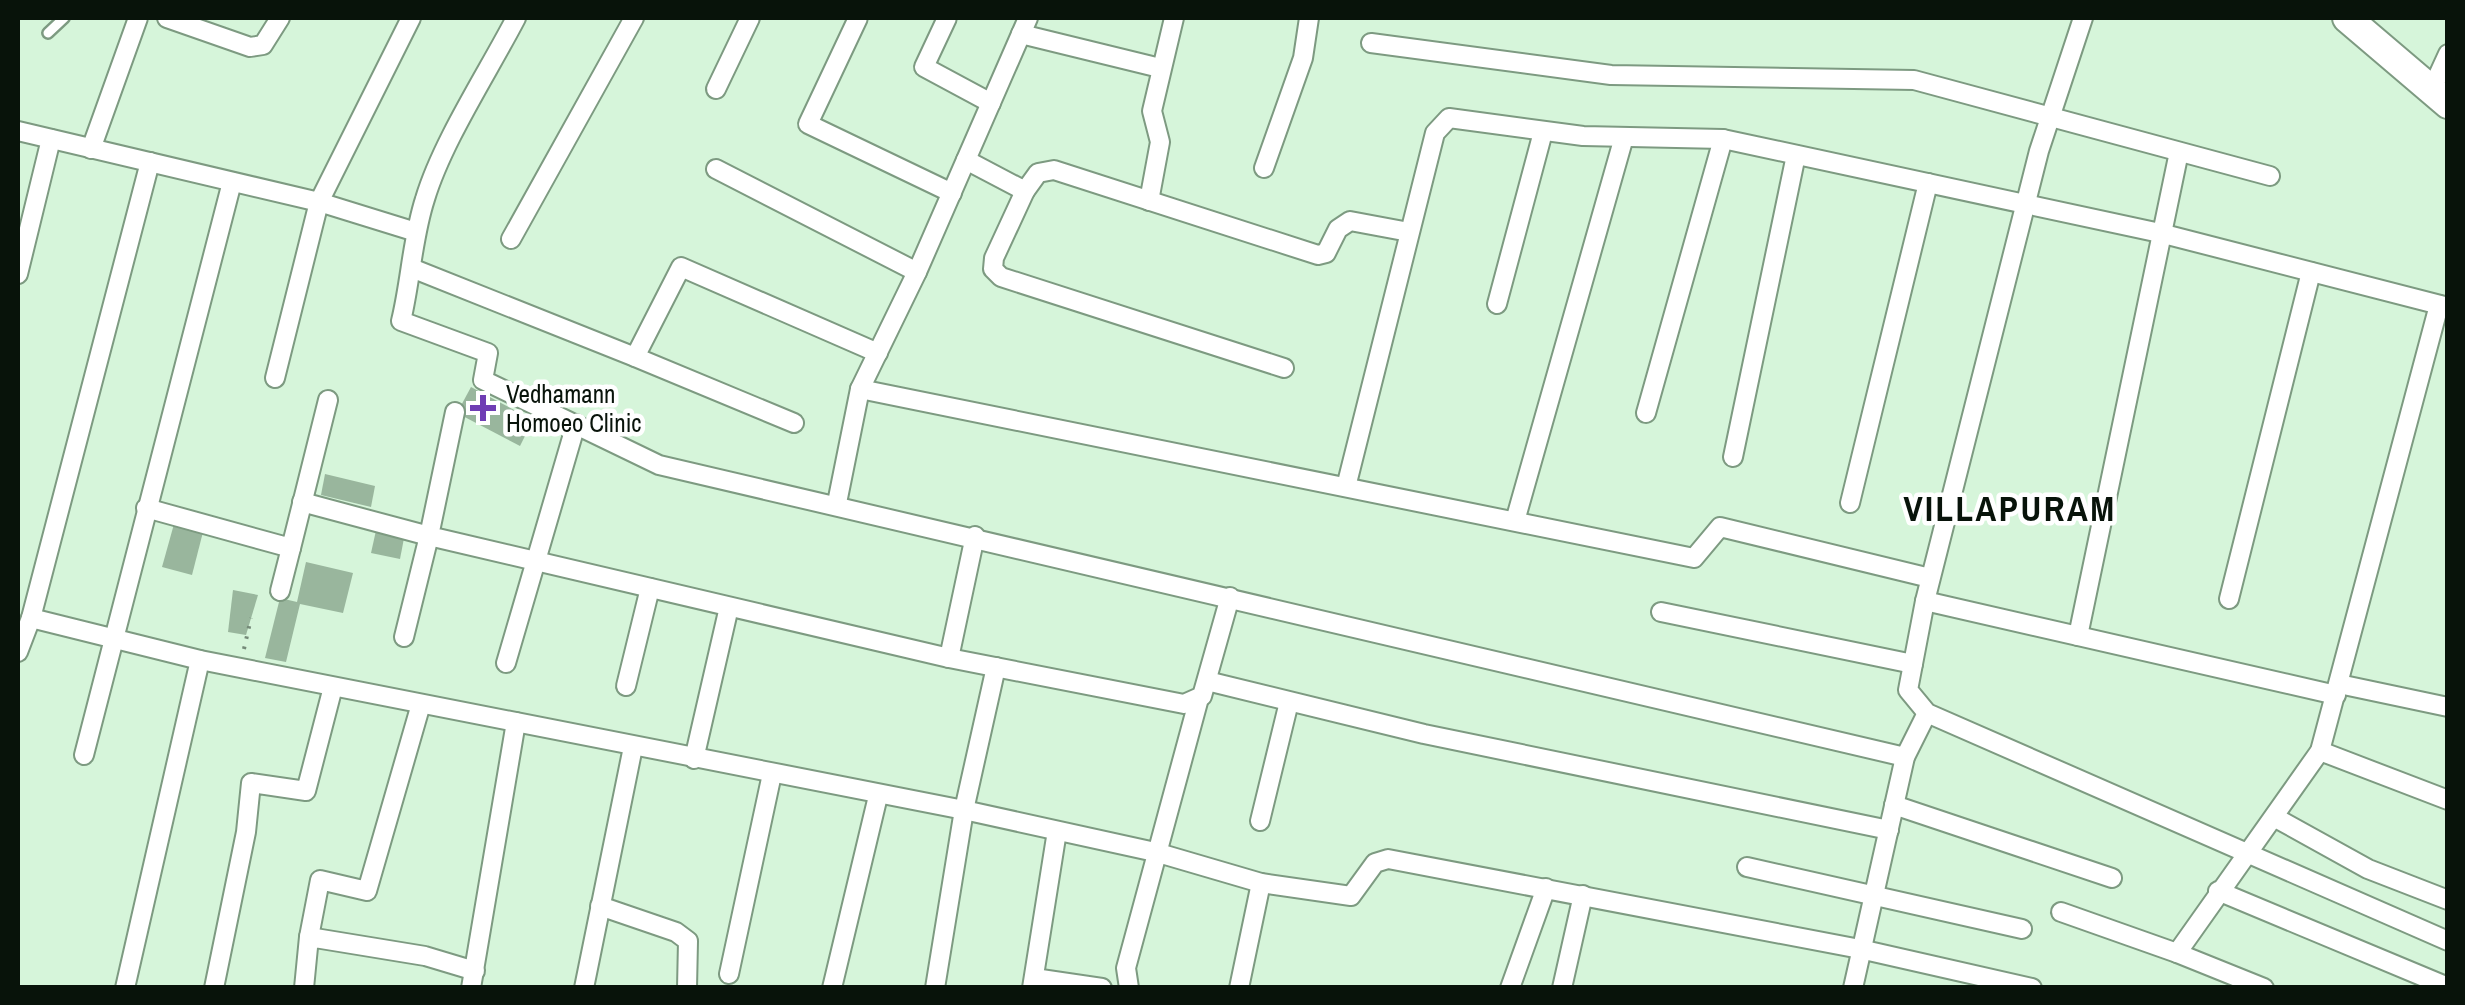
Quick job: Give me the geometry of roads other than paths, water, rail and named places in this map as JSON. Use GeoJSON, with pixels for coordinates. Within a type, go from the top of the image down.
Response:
{"type":"FeatureCollection","features":[{"type":"Feature","properties":{"kind":"main road"},"geometry":{"type":"LineString","coordinates":[[2363,23],[2439,97]]}},
{"type":"Feature","properties":{"kind":"street"},"geometry":{"type":"LineString","coordinates":[[91,149],[138,18]]}},
{"type":"Feature","properties":{"kind":"street"},"geometry":{"type":"LineString","coordinates":[[166,18],[250,47],[263,45],[280,18]]}},
{"type":"Feature","properties":{"kind":"street"},"geometry":{"type":"LineString","coordinates":[[274,378],[319,202],[338,171],[411,18]]}},
{"type":"Feature","properties":{"kind":"street"},"geometry":{"type":"LineString","coordinates":[[516,18],[427,191],[416,232],[414,269],[400,321],[488,354],[483,380],[659,464],[1906,757]]}},
{"type":"Feature","properties":{"kind":"street"},"geometry":{"type":"LineString","coordinates":[[511,240],[634,18]]}},
{"type":"Feature","properties":{"kind":"street"},"geometry":{"type":"LineString","coordinates":[[716,88],[750,18]]}},
{"type":"Feature","properties":{"kind":"street"},"geometry":{"type":"LineString","coordinates":[[858,18],[808,124],[952,193]]}},
{"type":"Feature","properties":{"kind":"street"},"geometry":{"type":"LineString","coordinates":[[947,18],[924,67],[991,102]]}},
{"type":"Feature","properties":{"kind":"street"},"geometry":{"type":"LineString","coordinates":[[1149,201],[1160,142],[1152,111],[1174,18]]}},
{"type":"Feature","properties":{"kind":"street"},"geometry":{"type":"LineString","coordinates":[[1264,168],[1303,58],[1308,18]]}},
{"type":"Feature","properties":{"kind":"street"},"geometry":{"type":"LineString","coordinates":[[2083,18],[2026,204],[1924,602],[1908,690],[1927,713],[2448,941]]}},
{"type":"Feature","properties":{"kind":"street"},"geometry":{"type":"LineString","coordinates":[[837,503],[860,389],[917,272],[1025,26],[1160,68]]}},
{"type":"Feature","properties":{"kind":"street"},"geometry":{"type":"LineString","coordinates":[[1371,43],[1610,75],[1914,80],[2270,176]]}},
{"type":"Feature","properties":{"kind":"street"},"geometry":{"type":"LineString","coordinates":[[2439,97],[2448,54]]}},
{"type":"Feature","properties":{"kind":"street"},"geometry":{"type":"LineString","coordinates":[[1346,487],[1440,124],[1460,118],[1543,132],[1723,140],[2160,233],[2443,306],[2320,752],[2177,952]]}},
{"type":"Feature","properties":{"kind":"street"},"geometry":{"type":"LineString","coordinates":[[18,131],[319,202],[416,232]]}},
{"type":"Feature","properties":{"kind":"street"},"geometry":{"type":"LineString","coordinates":[[1497,304],[1543,132]]}},
{"type":"Feature","properties":{"kind":"street"},"geometry":{"type":"LineString","coordinates":[[1515,522],[1624,137]]}},
{"type":"Feature","properties":{"kind":"street"},"geometry":{"type":"LineString","coordinates":[[18,274],[51,139]]}},
{"type":"Feature","properties":{"kind":"street"},"geometry":{"type":"LineString","coordinates":[[1646,413],[1723,140]]}},
{"type":"Feature","properties":{"kind":"street"},"geometry":{"type":"LineString","coordinates":[[2078,636],[2178,152]]}},
{"type":"Feature","properties":{"kind":"street"},"geometry":{"type":"LineString","coordinates":[[1732,456],[1796,155]]}},
{"type":"Feature","properties":{"kind":"street"},"geometry":{"type":"LineString","coordinates":[[966,160],[1025,192]]}},
{"type":"Feature","properties":{"kind":"street"},"geometry":{"type":"LineString","coordinates":[[18,652],[31,618],[150,162]]}},
{"type":"Feature","properties":{"kind":"street"},"geometry":{"type":"LineString","coordinates":[[716,169],[917,272]]}},
{"type":"Feature","properties":{"kind":"street"},"geometry":{"type":"LineString","coordinates":[[1284,368],[995,273],[994,258],[1025,192],[1045,169],[1318,255],[1326,254],[1338,228],[1350,221],[1409,232]]}},
{"type":"Feature","properties":{"kind":"street"},"geometry":{"type":"LineString","coordinates":[[84,755],[232,182]]}},
{"type":"Feature","properties":{"kind":"street"},"geometry":{"type":"LineString","coordinates":[[1850,503],[1928,183]]}},
{"type":"Feature","properties":{"kind":"street"},"geometry":{"type":"LineString","coordinates":[[635,357],[681,267],[878,353]]}},
{"type":"Feature","properties":{"kind":"street"},"geometry":{"type":"LineString","coordinates":[[414,269],[794,423]]}},
{"type":"Feature","properties":{"kind":"street"},"geometry":{"type":"LineString","coordinates":[[2228,599],[2311,272]]}},
{"type":"Feature","properties":{"kind":"street"},"geometry":{"type":"LineString","coordinates":[[860,389],[1694,558],[1720,528],[1930,578]]}},
{"type":"Feature","properties":{"kind":"street"},"geometry":{"type":"LineString","coordinates":[[280,591],[328,400]]}},
{"type":"Feature","properties":{"kind":"street"},"geometry":{"type":"LineString","coordinates":[[404,637],[455,412]]}},
{"type":"Feature","properties":{"kind":"street"},"geometry":{"type":"LineString","coordinates":[[506,663],[533,560],[576,424]]}},
{"type":"Feature","properties":{"kind":"street"},"geometry":{"type":"LineString","coordinates":[[302,502],[429,536],[949,658],[1184,704],[1198,702]]}},
{"type":"Feature","properties":{"kind":"street"},"geometry":{"type":"LineString","coordinates":[[146,508],[291,548]]}},
{"type":"Feature","properties":{"kind":"street"},"geometry":{"type":"LineString","coordinates":[[949,658],[974,536]]}},
{"type":"Feature","properties":{"kind":"street"},"geometry":{"type":"LineString","coordinates":[[626,686],[650,588]]}},
{"type":"Feature","properties":{"kind":"street"},"geometry":{"type":"LineString","coordinates":[[1128,988],[1126,968],[1155,852],[1230,596]]}},
{"type":"Feature","properties":{"kind":"street"},"geometry":{"type":"LineString","coordinates":[[1924,602],[2337,690],[2448,707]]}},
{"type":"Feature","properties":{"kind":"street"},"geometry":{"type":"LineString","coordinates":[[694,759],[730,607]]}},
{"type":"Feature","properties":{"kind":"street"},"geometry":{"type":"LineString","coordinates":[[1661,612],[1913,664]]}},
{"type":"Feature","properties":{"kind":"street"},"geometry":{"type":"LineString","coordinates":[[31,618],[200,660],[964,810],[1155,852],[1260,883],[1351,896],[1375,863],[1388,859],[1860,949],[2032,988]]}},
{"type":"Feature","properties":{"kind":"street"},"geometry":{"type":"LineString","coordinates":[[125,988],[200,660]]}},
{"type":"Feature","properties":{"kind":"street"},"geometry":{"type":"LineString","coordinates":[[935,988],[964,810],[996,666]]}},
{"type":"Feature","properties":{"kind":"street"},"geometry":{"type":"LineString","coordinates":[[1207,681],[1289,702],[1889,830]]}},
{"type":"Feature","properties":{"kind":"street"},"geometry":{"type":"LineString","coordinates":[[214,988],[246,832],[251,782],[306,791],[334,687]]}},
{"type":"Feature","properties":{"kind":"street"},"geometry":{"type":"LineString","coordinates":[[1260,821],[1289,702]]}},
{"type":"Feature","properties":{"kind":"street"},"geometry":{"type":"LineString","coordinates":[[304,988],[320,880],[367,891],[421,704]]}},
{"type":"Feature","properties":{"kind":"street"},"geometry":{"type":"LineString","coordinates":[[1852,988],[1906,757],[1927,713]]}},
{"type":"Feature","properties":{"kind":"street"},"geometry":{"type":"LineString","coordinates":[[309,937],[424,956],[473,979],[516,722]]}},
{"type":"Feature","properties":{"kind":"street"},"geometry":{"type":"LineString","coordinates":[[584,988],[633,747]]}},
{"type":"Feature","properties":{"kind":"street"},"geometry":{"type":"LineString","coordinates":[[2320,752],[2448,800]]}},
{"type":"Feature","properties":{"kind":"street"},"geometry":{"type":"LineString","coordinates":[[729,974],[772,774]]}},
{"type":"Feature","properties":{"kind":"street"},"geometry":{"type":"LineString","coordinates":[[832,988],[878,796]]}},
{"type":"Feature","properties":{"kind":"street"},"geometry":{"type":"LineString","coordinates":[[1894,805],[2112,878]]}},
{"type":"Feature","properties":{"kind":"street"},"geometry":{"type":"LineString","coordinates":[[2274,817],[2368,868],[2448,900]]}},
{"type":"Feature","properties":{"kind":"street"},"geometry":{"type":"LineString","coordinates":[[1057,831],[1033,983],[1102,988]]}},
{"type":"Feature","properties":{"kind":"street"},"geometry":{"type":"LineString","coordinates":[[1747,867],[2022,929]]}},
{"type":"Feature","properties":{"kind":"street"},"geometry":{"type":"LineString","coordinates":[[1239,988],[1260,883]]}},
{"type":"Feature","properties":{"kind":"street"},"geometry":{"type":"LineString","coordinates":[[1510,988],[1546,888]]}},
{"type":"Feature","properties":{"kind":"street"},"geometry":{"type":"LineString","coordinates":[[2218,891],[2448,988]]}},
{"type":"Feature","properties":{"kind":"street"},"geometry":{"type":"LineString","coordinates":[[1562,988],[1582,895]]}},
{"type":"Feature","properties":{"kind":"street"},"geometry":{"type":"LineString","coordinates":[[600,906],[676,932],[688,940],[687,988]]}},
{"type":"Feature","properties":{"kind":"street"},"geometry":{"type":"LineString","coordinates":[[2060,912],[2177,952],[2264,988]]}},
{"type":"Feature","properties":{"kind":"lane"},"geometry":{"type":"LineString","coordinates":[[48,33],[64,18]]}},
{"type":"Feature","properties":{"kind":"place","name":"Vedhamann Homoeo Clinic"},"geometry":{"type":"Point","coordinates":[483,408]}},
{"type":"Feature","properties":{"kind":"district","name":"VILLAPURAM"},"geometry":{"type":"Point","coordinates":[2010,508]}}]}
